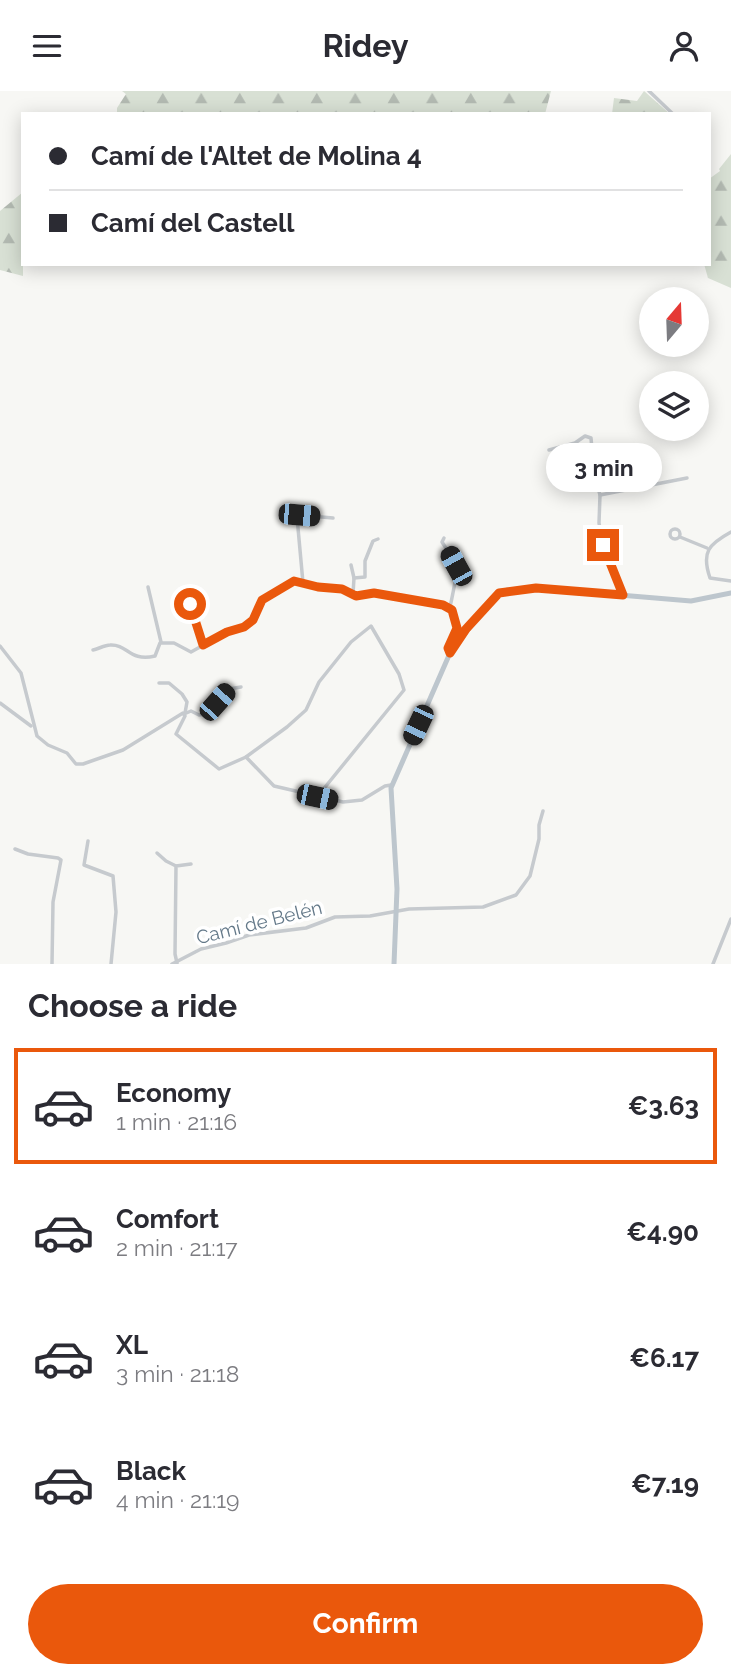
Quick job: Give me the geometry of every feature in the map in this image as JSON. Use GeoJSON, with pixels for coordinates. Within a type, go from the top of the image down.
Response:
{"type":"FeatureCollection","features":[{"type":"Feature","properties":{"kind":"main road"},"geometry":{"type":"LineString","coordinates":[[394,964],[396,868],[391,785],[450,653],[466,629],[499,593],[536,588],[691,601],[731,593]]}},
{"type":"Feature","properties":{"kind":"street"},"geometry":{"type":"LineString","coordinates":[[649,91],[671,112]]}},
{"type":"Feature","properties":{"kind":"street"},"geometry":{"type":"LineString","coordinates":[[549,450],[575,443],[585,436],[590,438],[594,473],[600,495],[599,523],[603,545],[623,595]]}},
{"type":"Feature","properties":{"kind":"street"},"geometry":{"type":"LineString","coordinates":[[600,495],[687,478]]}},
{"type":"Feature","properties":{"kind":"street"},"geometry":{"type":"LineString","coordinates":[[303,583],[297,517],[333,518]]}},
{"type":"Feature","properties":{"kind":"street"},"geometry":{"type":"LineString","coordinates":[[708,548],[731,532]]}},
{"type":"Feature","properties":{"kind":"street"},"geometry":{"type":"LineString","coordinates":[[680,537],[708,548]]}},
{"type":"Feature","properties":{"kind":"street"},"geometry":{"type":"LineString","coordinates":[[444,538],[442,542],[456,566],[450,607],[457,628],[448,648],[450,653]]}},
{"type":"Feature","properties":{"kind":"street"},"geometry":{"type":"LineString","coordinates":[[354,579],[365,577],[365,561],[373,541],[378,539]]}},
{"type":"Feature","properties":{"kind":"street"},"geometry":{"type":"LineString","coordinates":[[708,548],[710,577],[731,581]]}},
{"type":"Feature","properties":{"kind":"street"},"geometry":{"type":"LineString","coordinates":[[351,565],[353,594]]}},
{"type":"Feature","properties":{"kind":"street"},"geometry":{"type":"LineString","coordinates":[[161,642],[174,643],[191,652],[227,632],[244,627],[253,620],[262,600],[289,583],[342,589],[363,596],[374,593],[450,607]]}},
{"type":"Feature","properties":{"kind":"street"},"geometry":{"type":"LineString","coordinates":[[93,650],[110,645],[142,659],[155,656],[161,642],[148,587]]}},
{"type":"Feature","properties":{"kind":"street"},"geometry":{"type":"LineString","coordinates":[[190,604],[203,645]]}},
{"type":"Feature","properties":{"kind":"street"},"geometry":{"type":"LineString","coordinates":[[159,683],[166,681],[182,694],[187,702],[176,734],[219,769],[246,757],[306,710],[319,681],[351,642],[368,626],[374,629],[399,674],[404,691],[317,797]]}},
{"type":"Feature","properties":{"kind":"street"},"geometry":{"type":"LineString","coordinates":[[0,646],[21,673],[37,736],[44,743],[63,750],[76,764],[123,750],[179,715],[205,713],[229,689],[241,687]]}},
{"type":"Feature","properties":{"kind":"street"},"geometry":{"type":"LineString","coordinates":[[0,702],[33,727]]}},
{"type":"Feature","properties":{"kind":"street"},"geometry":{"type":"LineString","coordinates":[[246,757],[274,786],[317,797],[358,802],[391,785]]}},
{"type":"Feature","properties":{"kind":"street","name":"Camí de Belén"},"geometry":{"type":"LineString","coordinates":[[175,963],[201,949],[249,935],[306,928],[335,917],[483,907],[516,895],[530,876],[539,839],[542,811]]}},
{"type":"Feature","properties":{"kind":"street"},"geometry":{"type":"LineString","coordinates":[[88,841],[84,865],[113,876],[116,912],[111,964]]}},
{"type":"Feature","properties":{"kind":"street"},"geometry":{"type":"LineString","coordinates":[[15,849],[28,855],[61,860],[53,902],[52,964]]}},
{"type":"Feature","properties":{"kind":"street"},"geometry":{"type":"LineString","coordinates":[[157,853],[176,866],[191,864]]}},
{"type":"Feature","properties":{"kind":"street"},"geometry":{"type":"LineString","coordinates":[[175,963],[176,866]]}},
{"type":"Feature","properties":{"kind":"street"},"geometry":{"type":"LineString","coordinates":[[713,964],[729,931],[731,919]]}},
{"type":"Feature","properties":{"kind":"green space"},"geometry":{"type":"Polygon","coordinates":[[[122,91],[551,91],[546,112],[117,112],[126,94],[122,91]]]}},
{"type":"Feature","properties":{"kind":"green space"},"geometry":{"type":"Polygon","coordinates":[[[644,91],[668,112],[612,112],[614,98],[637,101],[644,91]]]}},
{"type":"Feature","properties":{"kind":"green space"},"geometry":{"type":"Polygon","coordinates":[[[731,154],[731,288],[708,278],[705,266],[711,266],[711,178],[731,154]]]}},
{"type":"Feature","properties":{"kind":"green space"},"geometry":{"type":"Polygon","coordinates":[[[21,194],[23,276],[0,270],[0,211],[21,194]]]}},
{"type":"Feature","properties":{"kind":"route"},"geometry":{"type":"LineString","coordinates":[[190,604],[203,645],[227,632],[244,627],[253,620],[262,600],[294,581],[342,589],[356,596],[374,593],[443,605],[452,610],[457,628],[448,648],[450,653],[489,602],[507,590],[561,589],[623,595],[603,545]]}}]}
